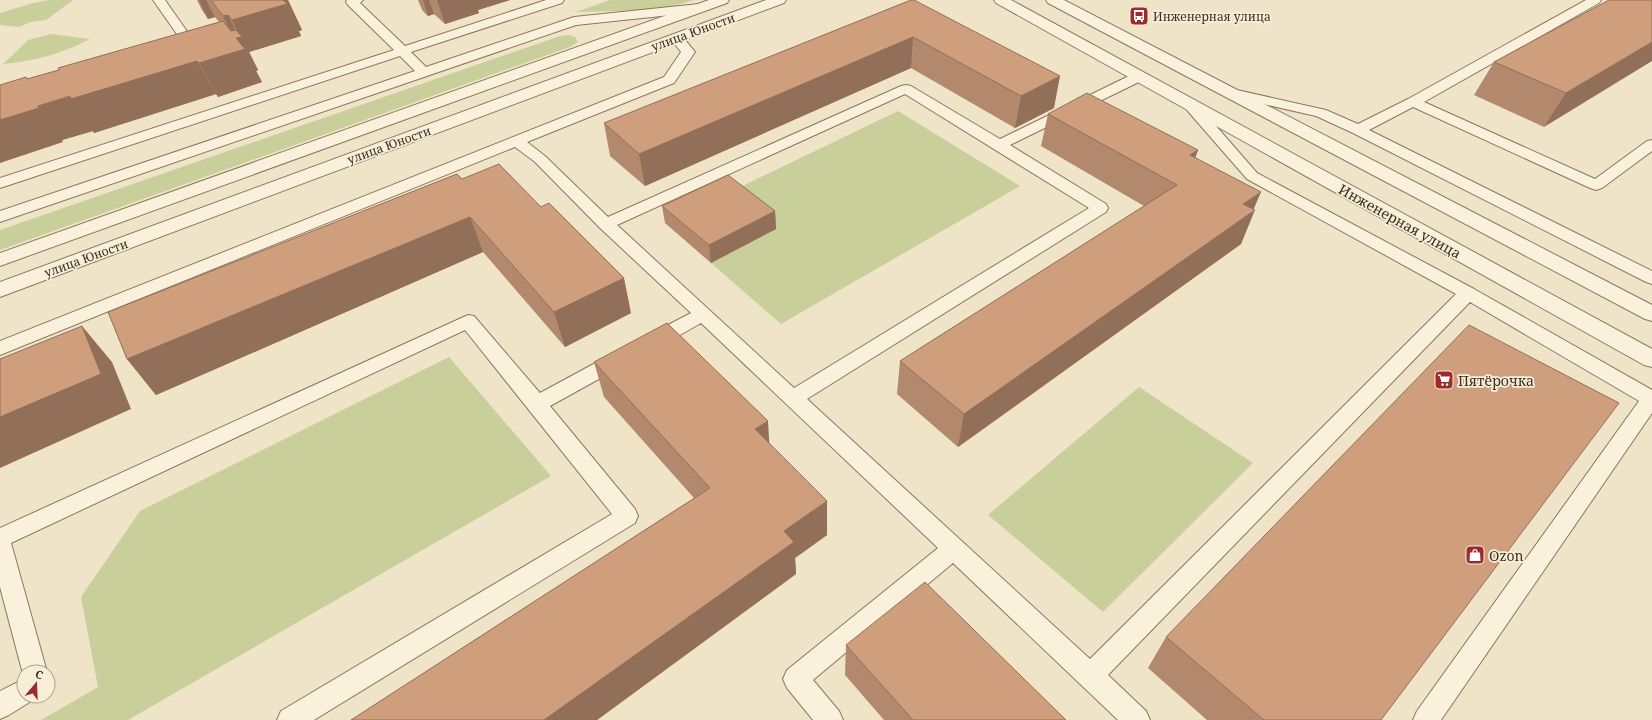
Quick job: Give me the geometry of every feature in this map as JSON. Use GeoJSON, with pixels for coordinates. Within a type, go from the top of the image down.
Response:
{"type":"FeatureCollection","features":[{"type":"Feature","properties":{"kind":"street","name":"улица Юности"},"geometry":{"type":"LineString","coordinates":[[0,260],[722,0]]}},
{"type":"Feature","properties":{"kind":"street","name":"улица Юности"},"geometry":{"type":"LineString","coordinates":[[0,290],[779,0]]}},
{"type":"Feature","properties":{"kind":"street","name":"Инженерная улица"},"geometry":{"type":"LineString","coordinates":[[1001,0],[1652,360]]}},
{"type":"Feature","properties":{"kind":"street"},"geometry":{"type":"LineString","coordinates":[[1053,0],[1652,314]]}},
{"type":"Feature","properties":{"kind":"lane"},"geometry":{"type":"LineString","coordinates":[[159,0],[187,40],[182,49],[164,59]]}},
{"type":"Feature","properties":{"kind":"lane"},"geometry":{"type":"LineString","coordinates":[[0,182],[558,0]]}},
{"type":"Feature","properties":{"kind":"lane"},"geometry":{"type":"LineString","coordinates":[[1358,130],[1412,102],[1595,0]]}},
{"type":"Feature","properties":{"kind":"lane"},"geometry":{"type":"LineString","coordinates":[[353,1],[425,73]]}},
{"type":"Feature","properties":{"kind":"lane"},"geometry":{"type":"LineString","coordinates":[[0,217],[574,21],[699,8]]}},
{"type":"Feature","properties":{"kind":"lane"},"geometry":{"type":"LineString","coordinates":[[0,348],[518,142],[669,80],[688,52],[676,38]]}},
{"type":"Feature","properties":{"kind":"lane"},"geometry":{"type":"LineString","coordinates":[[999,145],[1138,76]]}},
{"type":"Feature","properties":{"kind":"lane"},"geometry":{"type":"LineString","coordinates":[[606,224],[906,88],[1100,208],[793,398]]}},
{"type":"Feature","properties":{"kind":"lane"},"geometry":{"type":"LineString","coordinates":[[1228,92],[1321,113],[1358,130],[1652,278]]}},
{"type":"Feature","properties":{"kind":"lane"},"geometry":{"type":"LineString","coordinates":[[1412,102],[1596,185],[1652,144]]}},
{"type":"Feature","properties":{"kind":"lane"},"geometry":{"type":"LineString","coordinates":[[1191,106],[1252,176],[1468,293],[1652,399],[1426,720]]}},
{"type":"Feature","properties":{"kind":"lane"},"geometry":{"type":"LineString","coordinates":[[518,142],[540,159],[606,224],[1137,720]]}},
{"type":"Feature","properties":{"kind":"lane"},"geometry":{"type":"LineString","coordinates":[[1090,676],[1468,293]]}},
{"type":"Feature","properties":{"kind":"lane"},"geometry":{"type":"LineString","coordinates":[[537,404],[702,314]]}},
{"type":"Feature","properties":{"kind":"lane"},"geometry":{"type":"LineString","coordinates":[[0,538],[468,321],[628,516],[290,720]]}},
{"type":"Feature","properties":{"kind":"lane"},"geometry":{"type":"LineString","coordinates":[[0,543],[32,664]]}},
{"type":"Feature","properties":{"kind":"lane"},"geometry":{"type":"LineString","coordinates":[[830,720],[796,679],[953,549]]}},
{"type":"Feature","properties":{"kind":"lane"},"geometry":{"type":"LineString","coordinates":[[0,706],[16,696]]}},
{"type":"Feature","properties":{"kind":"green space"},"geometry":{"type":"Polygon","coordinates":[[[49,0],[73,0],[46,20],[31,22],[19,27],[0,25],[0,13],[33,3],[49,0]]]}},
{"type":"Feature","properties":{"kind":"green space"},"geometry":{"type":"Polygon","coordinates":[[[610,0],[695,0],[658,10],[576,12],[610,0]]]}},
{"type":"Feature","properties":{"kind":"green space"},"geometry":{"type":"Polygon","coordinates":[[[51,34],[90,39],[69,49],[48,56],[3,64],[28,40],[51,34]]]}},
{"type":"Feature","properties":{"kind":"green space"},"geometry":{"type":"Polygon","coordinates":[[[568,35],[575,37],[578,42],[570,47],[0,250],[0,230],[560,36],[568,35]]]}},
{"type":"Feature","properties":{"kind":"green space"},"geometry":{"type":"Polygon","coordinates":[[[898,111],[1020,186],[781,324],[711,263],[776,229],[730,192],[898,111]]]}},
{"type":"Feature","properties":{"kind":"green space"},"geometry":{"type":"Polygon","coordinates":[[[449,357],[551,476],[128,720],[41,720],[98,687],[81,597],[140,511],[449,357]]]}},
{"type":"Feature","properties":{"kind":"green space"},"geometry":{"type":"Polygon","coordinates":[[[1139,387],[1253,463],[1103,612],[988,515],[1139,387]]]}},
{"type":"Feature","properties":{"kind":"building"},"geometry":{"type":"Polygon","coordinates":[[[211,0],[283,0],[287,4],[232,20],[228,15],[223,16],[211,0]]]}},
{"type":"Feature","properties":{"kind":"building"},"geometry":{"type":"Polygon","coordinates":[[[914,0],[1060,76],[1021,96],[913,37],[639,154],[604,123],[914,0]]]}},
{"type":"Feature","properties":{"kind":"building"},"geometry":{"type":"Polygon","coordinates":[[[1609,0],[1652,0],[1652,42],[1566,93],[1494,62],[1609,0]]]}},
{"type":"Feature","properties":{"kind":"building"},"geometry":{"type":"Polygon","coordinates":[[[223,21],[231,31],[236,30],[242,37],[236,38],[245,49],[199,63],[197,61],[71,99],[70,96],[38,106],[39,108],[0,120],[0,85],[26,77],[27,79],[59,70],[58,68],[223,21]]]}},
{"type":"Feature","properties":{"kind":"building"},"geometry":{"type":"Polygon","coordinates":[[[1087,93],[1198,150],[1190,155],[1261,192],[1243,204],[1255,210],[964,414],[900,361],[1177,185],[1048,114],[1087,93]]]}},
{"type":"Feature","properties":{"kind":"building"},"geometry":{"type":"Polygon","coordinates":[[[499,164],[541,207],[549,203],[624,278],[554,312],[470,217],[127,359],[108,312],[457,174],[462,179],[499,164]]]}},
{"type":"Feature","properties":{"kind":"building"},"geometry":{"type":"Polygon","coordinates":[[[728,175],[775,211],[709,245],[662,206],[728,175]]]}},
{"type":"Feature","properties":{"kind":"building"},"geometry":{"type":"Polygon","coordinates":[[[667,323],[768,421],[755,429],[827,501],[784,531],[794,542],[544,720],[351,720],[710,488],[594,362],[667,323]]]}},
{"type":"Feature","properties":{"kind":"building"},"geometry":{"type":"Polygon","coordinates":[[[1469,325],[1619,403],[1381,720],[1264,720],[1166,637],[1469,325]]]}},
{"type":"Feature","properties":{"kind":"building"},"geometry":{"type":"Polygon","coordinates":[[[82,326],[101,374],[0,417],[0,359],[82,326]]]}},
{"type":"Feature","properties":{"kind":"building"},"geometry":{"type":"Polygon","coordinates":[[[925,582],[1066,720],[913,720],[846,645],[925,582]]]}},
{"type":"Feature","properties":{"kind":"place","name":"Инженерная улица"},"geometry":{"type":"Point","coordinates":[1139,16]}},
{"type":"Feature","properties":{"kind":"place","name":"Пятёрочка"},"geometry":{"type":"Point","coordinates":[1444,380]}},
{"type":"Feature","properties":{"kind":"place","name":"Ozon"},"geometry":{"type":"Point","coordinates":[1475,555]}}]}
